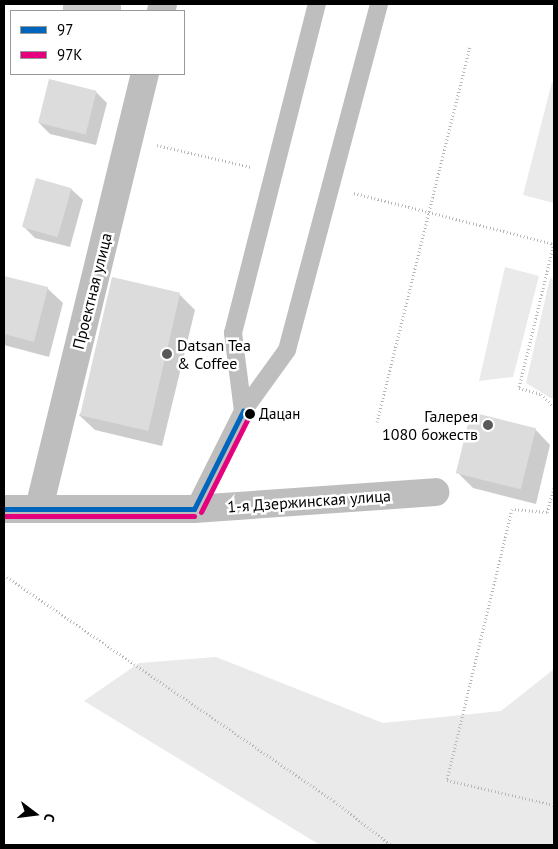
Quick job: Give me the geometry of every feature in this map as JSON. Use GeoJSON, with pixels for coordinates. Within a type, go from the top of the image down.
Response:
{"type":"FeatureCollection","features":[{"type":"Feature","properties":{"kind":"street","name":"Проектная улица"},"geometry":{"type":"LineString","coordinates":[[39,508],[145,75]]}},
{"type":"Feature","properties":{"kind":"street","name":"1-я Дзержинская улица"},"geometry":{"type":"LineString","coordinates":[[4,509],[39,508],[76,512],[194,508],[435,492]]}},
{"type":"Feature","properties":{"kind":"lane"},"geometry":{"type":"LineString","coordinates":[[243,411],[233,333],[317,4]]}},
{"type":"Feature","properties":{"kind":"lane"},"geometry":{"type":"LineString","coordinates":[[194,508],[243,411],[287,350],[379,4]]}},
{"type":"Feature","properties":{"kind":"path"},"geometry":{"type":"LineString","coordinates":[[377,422],[470,47]]}},
{"type":"Feature","properties":{"kind":"path"},"geometry":{"type":"LineString","coordinates":[[151,144],[274,172]]}},
{"type":"Feature","properties":{"kind":"path"},"geometry":{"type":"LineString","coordinates":[[368,197],[554,243],[520,388],[542,394],[554,406]]}},
{"type":"Feature","properties":{"kind":"path"},"geometry":{"type":"LineString","coordinates":[[554,488],[547,512],[512,509],[447,780],[554,805]]}},
{"type":"Feature","properties":{"kind":"path"},"geometry":{"type":"LineString","coordinates":[[4,576],[334,801],[391,845]]}},
{"type":"Feature","properties":{"kind":"shaded area"},"geometry":{"type":"Polygon","coordinates":[[[552,82],[554,84],[554,203],[523,195],[552,82]]]}},
{"type":"Feature","properties":{"kind":"shaded area"},"geometry":{"type":"Polygon","coordinates":[[[505,267],[539,276],[513,377],[479,381],[505,267]]]}},
{"type":"Feature","properties":{"kind":"shaded area"},"geometry":{"type":"Polygon","coordinates":[[[550,278],[554,280],[554,400],[526,383],[550,278]]]}},
{"type":"Feature","properties":{"kind":"shaded area"},"geometry":{"type":"Polygon","coordinates":[[[216,657],[383,723],[501,711],[554,669],[554,845],[320,845],[84,701],[139,663],[216,657]]]}},
{"type":"Feature","properties":{"kind":"building"},"geometry":{"type":"Polygon","coordinates":[[[49,79],[97,91],[86,135],[38,123],[49,79]]]}},
{"type":"Feature","properties":{"kind":"building"},"geometry":{"type":"Polygon","coordinates":[[[36,178],[72,188],[58,237],[22,227],[36,178]]]}},
{"type":"Feature","properties":{"kind":"building"},"geometry":{"type":"Polygon","coordinates":[[[4,276],[48,287],[34,342],[4,334],[4,276]]]}},
{"type":"Feature","properties":{"kind":"building"},"geometry":{"type":"Polygon","coordinates":[[[112,277],[180,293],[148,431],[80,415],[112,277]]]}},
{"type":"Feature","properties":{"kind":"building"},"geometry":{"type":"Polygon","coordinates":[[[471,412],[536,428],[521,489],[456,473],[471,412]]]}},
{"type":"Feature","properties":{"kind":"transit line","name":"97"},"geometry":{"type":"LineString","coordinates":[[194,509],[243,411]]}},
{"type":"Feature","properties":{"kind":"transit line","name":"97К"},"geometry":{"type":"LineString","coordinates":[[201,512],[250,414]]}},
{"type":"Feature","properties":{"kind":"transit line","name":"97"},"geometry":{"type":"LineString","coordinates":[[4,509],[194,509]]}},
{"type":"Feature","properties":{"kind":"transit line","name":"97К"},"geometry":{"type":"LineString","coordinates":[[4,516],[194,516]]}},
{"type":"Feature","properties":{"kind":"place","name":"Datsan Tea & Coffee"},"geometry":{"type":"Point","coordinates":[167,354]}},
{"type":"Feature","properties":{"kind":"place","name":"Дацан"},"geometry":{"type":"Point","coordinates":[250,414]}},
{"type":"Feature","properties":{"kind":"place","name":"Галерея 1080 божеств"},"geometry":{"type":"Point","coordinates":[488,425]}}]}
